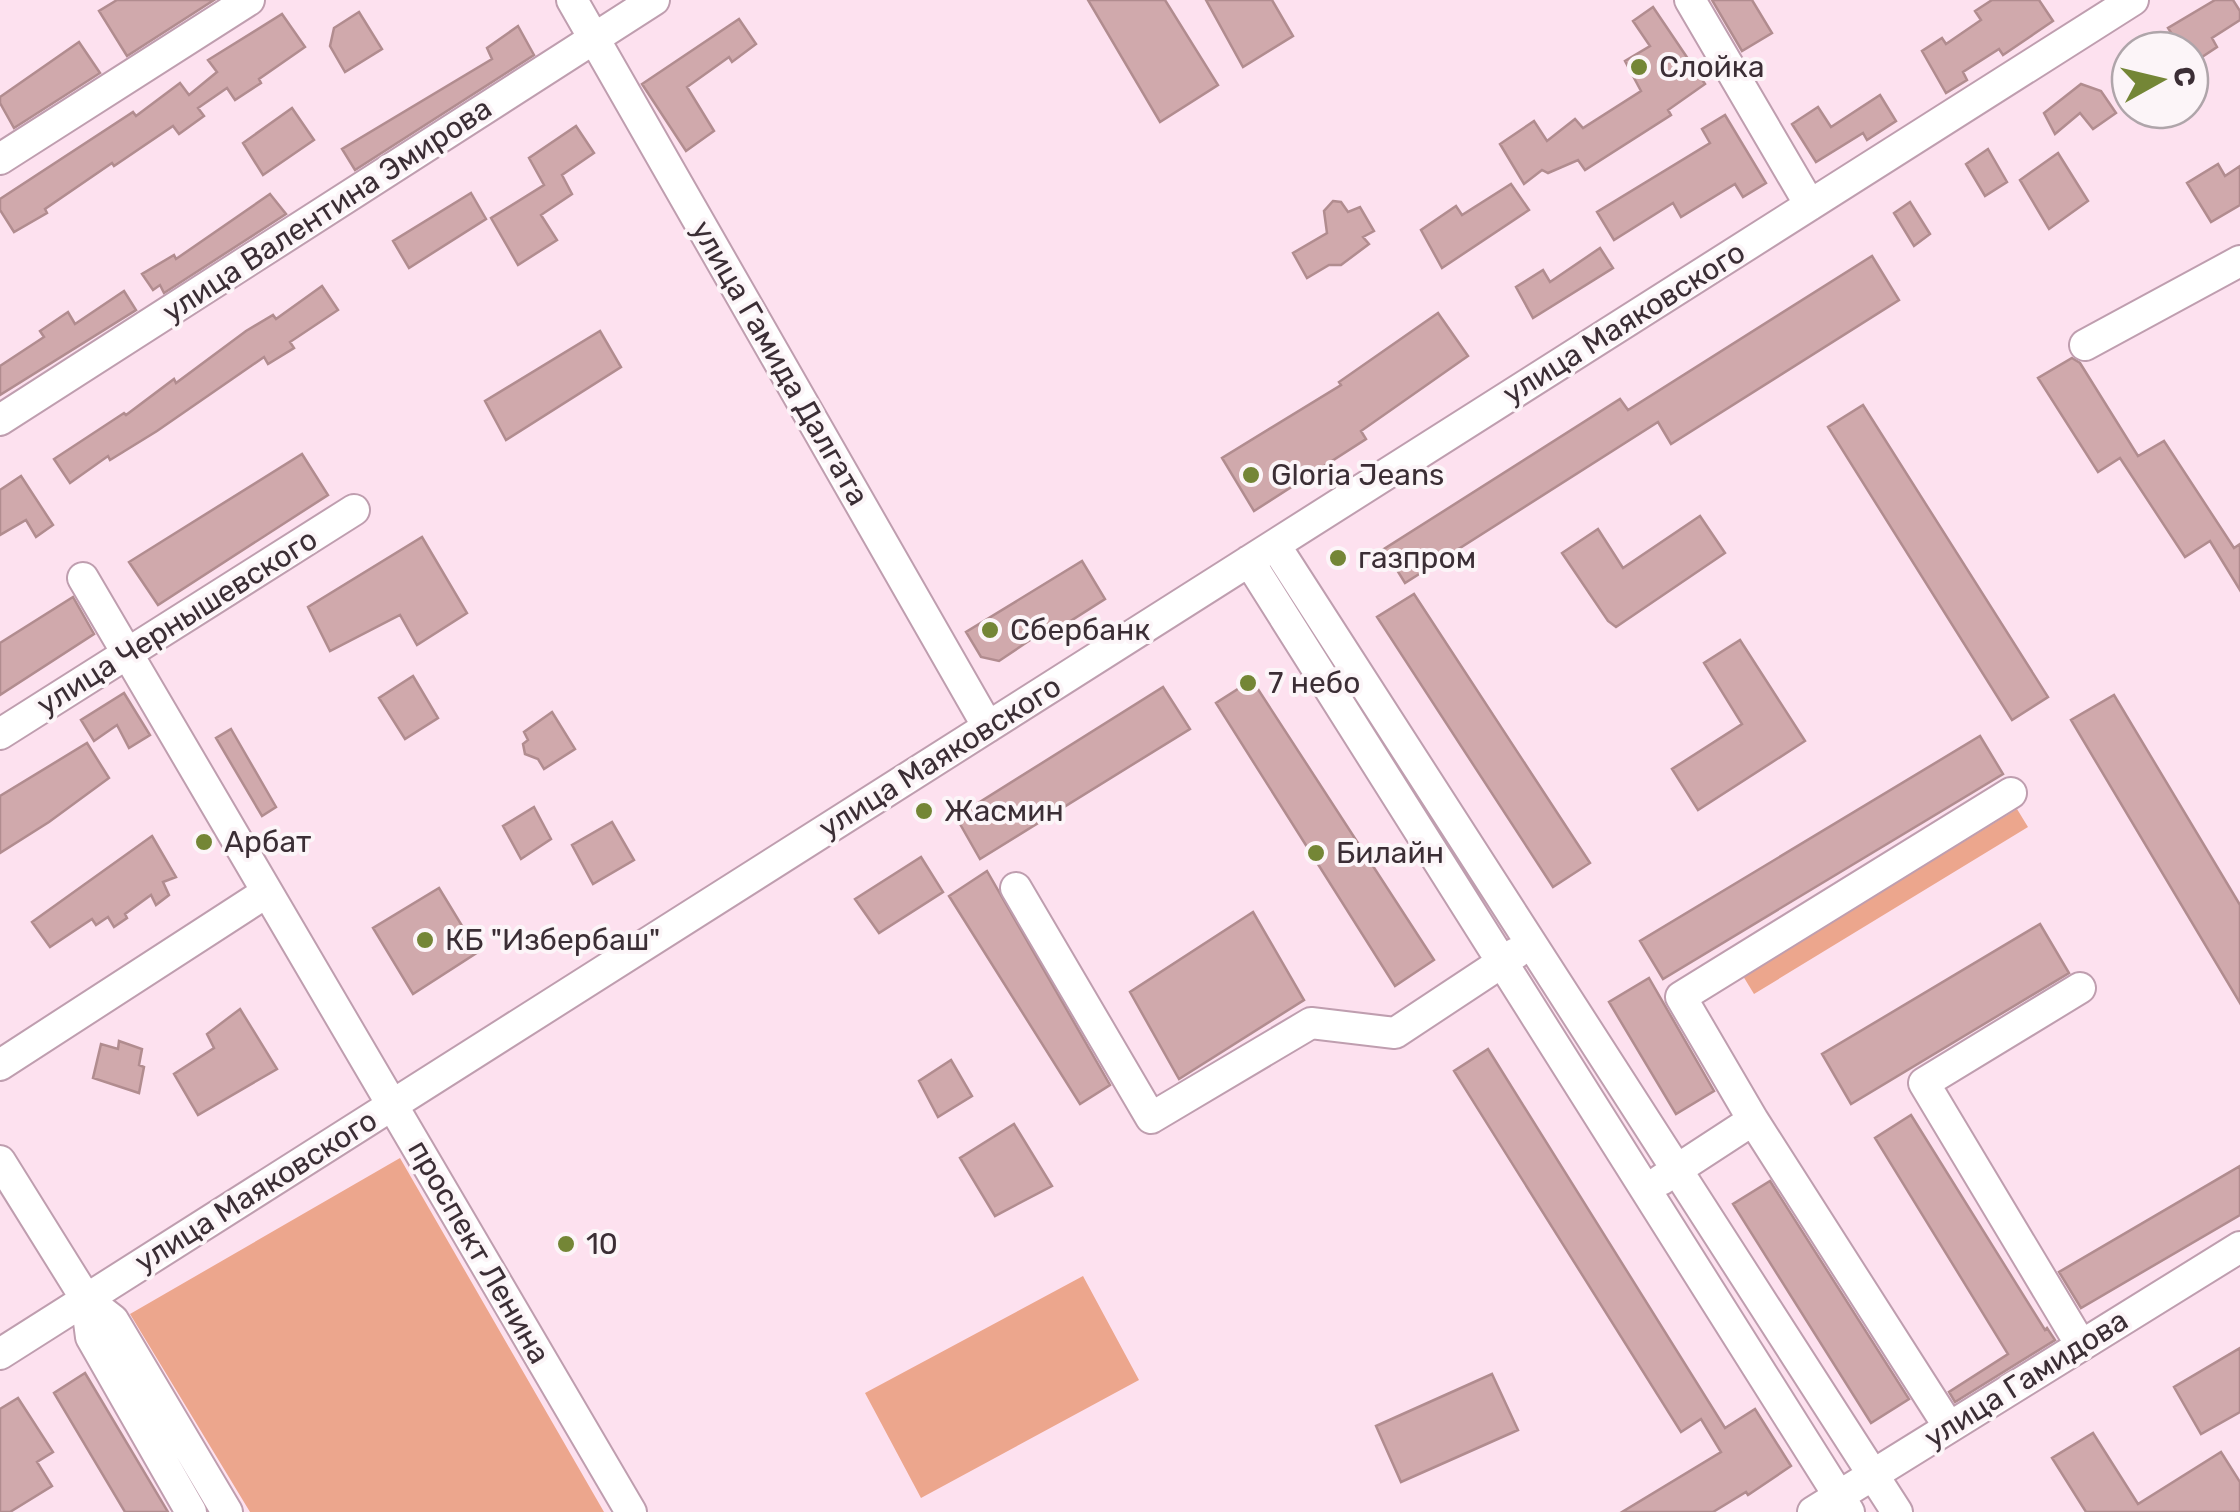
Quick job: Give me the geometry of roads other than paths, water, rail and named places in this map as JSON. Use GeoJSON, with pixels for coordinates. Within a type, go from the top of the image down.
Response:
{"type":"FeatureCollection","features":[{"type":"Feature","properties":{"kind":"street"},"geometry":{"type":"LineString","coordinates":[[0,159],[248,0]]}},
{"type":"Feature","properties":{"kind":"street","name":"улица Гамида Далгата"},"geometry":{"type":"LineString","coordinates":[[572,0],[988,727]]}},
{"type":"Feature","properties":{"kind":"street","name":"улица Валентина Эмирова"},"geometry":{"type":"LineString","coordinates":[[0,420],[654,0]]}},
{"type":"Feature","properties":{"kind":"street"},"geometry":{"type":"LineString","coordinates":[[1690,0],[1810,205]]}},
{"type":"Feature","properties":{"kind":"street","name":"улица Маяковского"},"geometry":{"type":"LineString","coordinates":[[0,1354],[2134,0]]}},
{"type":"Feature","properties":{"kind":"street"},"geometry":{"type":"LineString","coordinates":[[2085,346],[2240,262]]}},
{"type":"Feature","properties":{"kind":"street","name":"улица Чернышевского"},"geometry":{"type":"LineString","coordinates":[[0,734],[354,510]]}},
{"type":"Feature","properties":{"kind":"street"},"geometry":{"type":"LineString","coordinates":[[1262,553],[1531,943],[1897,1512]]}},
{"type":"Feature","properties":{"kind":"street"},"geometry":{"type":"LineString","coordinates":[[1262,553],[1502,962],[1646,1190],[1833,1506]]}},
{"type":"Feature","properties":{"kind":"street","name":"проспект Ленина"},"geometry":{"type":"LineString","coordinates":[[83,578],[631,1512]]}},
{"type":"Feature","properties":{"kind":"street"},"geometry":{"type":"LineString","coordinates":[[1949,1427],[1753,1120],[1681,997],[2011,793]]}},
{"type":"Feature","properties":{"kind":"street"},"geometry":{"type":"LineString","coordinates":[[1016,888],[1150,1118],[1311,1023],[1395,1033],[1531,943]]}},
{"type":"Feature","properties":{"kind":"street"},"geometry":{"type":"LineString","coordinates":[[0,1066],[268,892]]}},
{"type":"Feature","properties":{"kind":"street"},"geometry":{"type":"LineString","coordinates":[[2080,988],[1924,1083],[2081,1345]]}},
{"type":"Feature","properties":{"kind":"street"},"geometry":{"type":"LineString","coordinates":[[1646,1190],[1753,1120]]}},
{"type":"Feature","properties":{"kind":"street"},"geometry":{"type":"LineString","coordinates":[[0,1161],[86,1299],[113,1320],[227,1512]]}},
{"type":"Feature","properties":{"kind":"street","name":"улица Гамидова"},"geometry":{"type":"LineString","coordinates":[[1833,1506],[1873,1474],[2240,1248]]}},
{"type":"Feature","properties":{"kind":"street"},"geometry":{"type":"LineString","coordinates":[[86,1299],[90,1337],[191,1512]]}},
{"type":"Feature","properties":{"kind":"place","name":"Слойка"},"geometry":{"type":"Point","coordinates":[1639,67]}},
{"type":"Feature","properties":{"kind":"place","name":"Gloria Jeans"},"geometry":{"type":"Point","coordinates":[1251,475]}},
{"type":"Feature","properties":{"kind":"place","name":"газпром"},"geometry":{"type":"Point","coordinates":[1338,558]}},
{"type":"Feature","properties":{"kind":"place","name":"Сбербанк"},"geometry":{"type":"Point","coordinates":[990,630]}},
{"type":"Feature","properties":{"kind":"place","name":"7 небо"},"geometry":{"type":"Point","coordinates":[1248,683]}},
{"type":"Feature","properties":{"kind":"place","name":"Жасмин"},"geometry":{"type":"Point","coordinates":[924,811]}},
{"type":"Feature","properties":{"kind":"place","name":"Арбат"},"geometry":{"type":"Point","coordinates":[204,842]}},
{"type":"Feature","properties":{"kind":"place","name":"Билайн"},"geometry":{"type":"Point","coordinates":[1316,853]}},
{"type":"Feature","properties":{"kind":"place","name":"КБ \"Избербаш\""},"geometry":{"type":"Point","coordinates":[425,940]}},
{"type":"Feature","properties":{"kind":"place","name":"10"},"geometry":{"type":"Point","coordinates":[566,1244]}}]}
